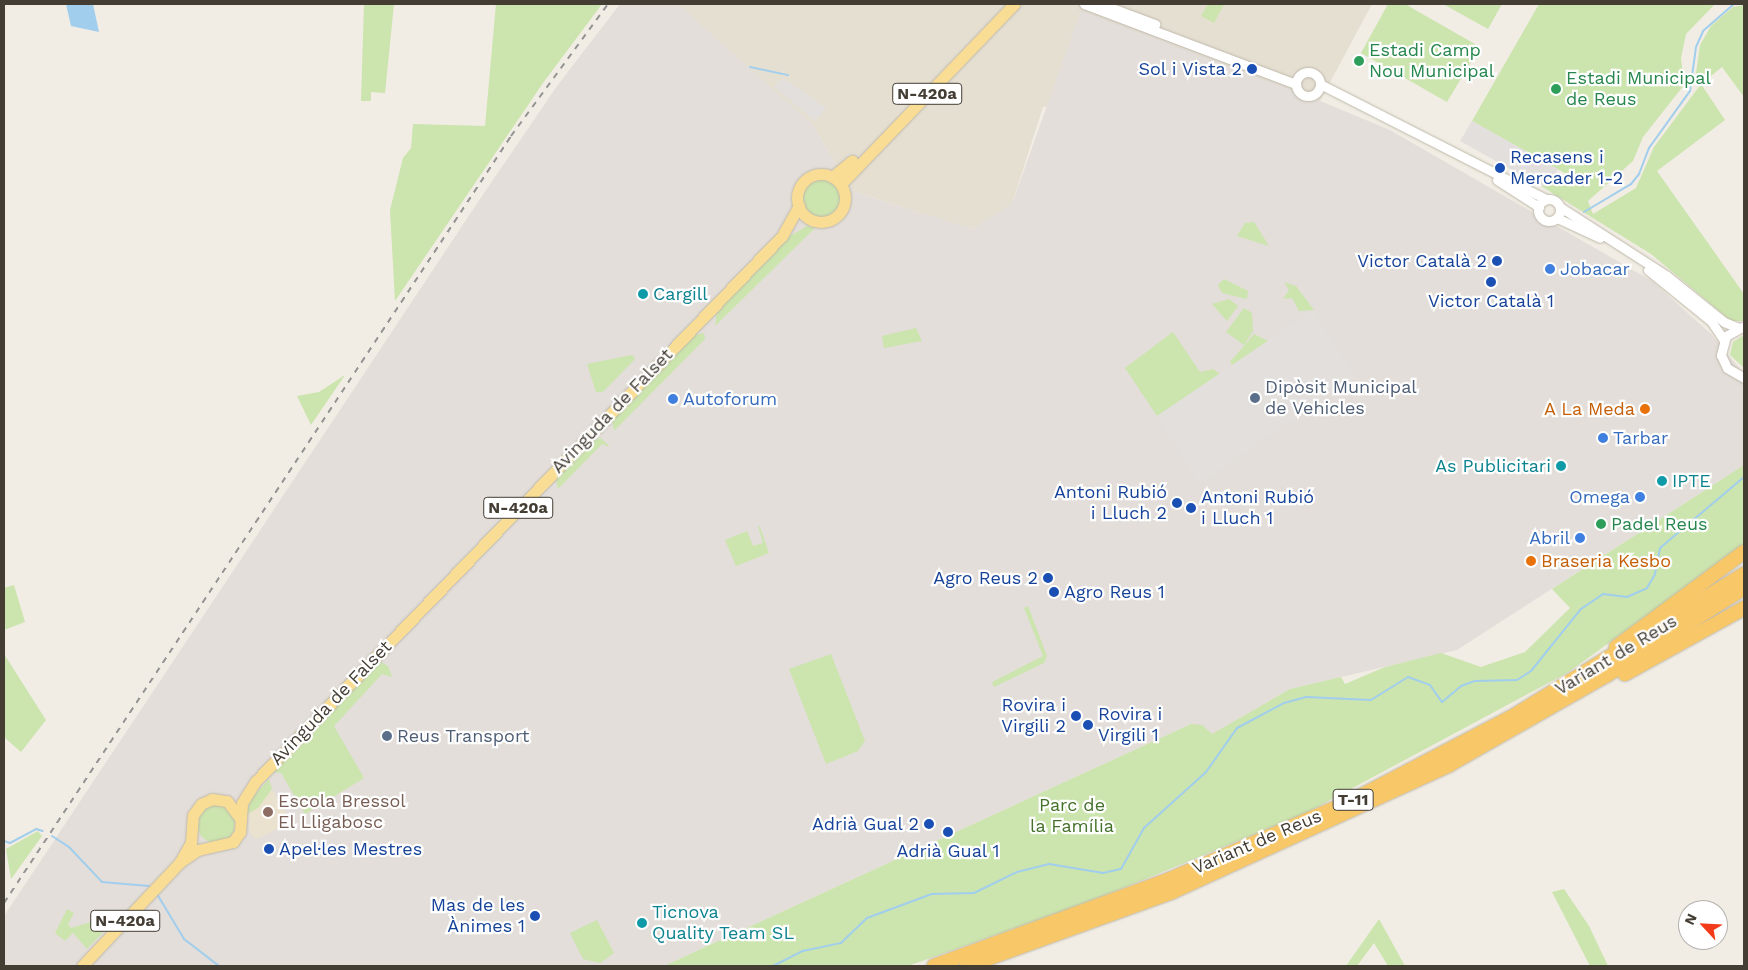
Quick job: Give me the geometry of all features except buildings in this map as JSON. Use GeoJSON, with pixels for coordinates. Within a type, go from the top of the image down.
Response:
{"type":"FeatureCollection","features":[{"type":"Feature","properties":{"kind":"highway"},"geometry":{"type":"LineString","coordinates":[[1510,718],[1596,662],[1744,552]]}},
{"type":"Feature","properties":{"kind":"highway","name":"Variant de Reus"},"geometry":{"type":"LineString","coordinates":[[934,966],[1277,835],[1510,718],[1744,574]]}},
{"type":"Feature","properties":{"kind":"highway","name":"Variant de Reus"},"geometry":{"type":"LineString","coordinates":[[967,966],[1172,892],[1284,844],[1499,737],[1744,588]]}},
{"type":"Feature","properties":{"kind":"highway"},"geometry":{"type":"LineString","coordinates":[[1499,737],[1541,720],[1744,608]]}},
{"type":"Feature","properties":{"kind":"main road","name":"N-420a"},"geometry":{"type":"LineString","coordinates":[[836,180],[1005,4]]}},
{"type":"Feature","properties":{"kind":"main road","name":"N-420a"},"geometry":{"type":"LineString","coordinates":[[799,205],[799,190],[810,178],[836,180],[1014,4]]}},
{"type":"Feature","properties":{"kind":"main road","name":"N-420a"},"geometry":{"type":"LineString","coordinates":[[812,221],[828,221],[843,209],[845,193],[836,180]]}},
{"type":"Feature","properties":{"kind":"main road"},"geometry":{"type":"LineString","coordinates":[[799,205],[812,221]]}},
{"type":"Feature","properties":{"kind":"main road","name":"Avinguda de Falset"},"geometry":{"type":"LineString","coordinates":[[256,781],[782,236],[799,205]]}},
{"type":"Feature","properties":{"kind":"main road","name":"Avinguda de Falset"},"geometry":{"type":"LineString","coordinates":[[782,236],[812,221]]}},
{"type":"Feature","properties":{"kind":"main road","name":"N-420a"},"geometry":{"type":"LineString","coordinates":[[180,862],[192,829],[193,815],[201,804],[223,800],[256,781]]}},
{"type":"Feature","properties":{"kind":"main road","name":"N-420a"},"geometry":{"type":"LineString","coordinates":[[82,966],[180,862],[210,848],[233,842],[240,832],[242,803],[256,781]]}},
{"type":"Feature","properties":{"kind":"main road"},"geometry":{"type":"LineString","coordinates":[[223,800],[240,818]]}},
{"type":"Feature","properties":{"kind":"main road"},"geometry":{"type":"LineString","coordinates":[[192,829],[198,841],[210,848]]}},
{"type":"Feature","properties":{"kind":"street"},"geometry":{"type":"LineString","coordinates":[[1084,4],[1298,80]]}},
{"type":"Feature","properties":{"kind":"street"},"geometry":{"type":"LineString","coordinates":[[1101,4],[1298,80],[1305,95],[1319,87]]}},
{"type":"Feature","properties":{"kind":"street"},"geometry":{"type":"LineString","coordinates":[[1298,80],[1311,72],[1319,87],[1412,133],[1539,207],[1543,219],[1557,218],[1615,247],[1671,286],[1711,321],[1724,340],[1722,361],[1744,378]]}},
{"type":"Feature","properties":{"kind":"street"},"geometry":{"type":"LineString","coordinates":[[1319,87],[1546,199],[1667,276],[1724,322],[1742,327]]}},
{"type":"Feature","properties":{"kind":"street"},"geometry":{"type":"LineString","coordinates":[[1539,207],[1546,199]]}},
{"type":"Feature","properties":{"kind":"street"},"geometry":{"type":"LineString","coordinates":[[1557,218],[1560,208]]}},
{"type":"Feature","properties":{"kind":"street"},"geometry":{"type":"LineString","coordinates":[[1724,340],[1742,327]]}},
{"type":"Feature","properties":{"kind":"shaded area"},"geometry":{"type":"Polygon","coordinates":[[[620,4],[678,4],[813,125],[852,191],[972,229],[1012,204],[1081,10],[1289,88],[1390,130],[1652,281],[1712,335],[1744,374],[1744,465],[1457,650],[1290,689],[1211,735],[1191,724],[664,966],[4,966],[4,916],[478,202],[557,86],[620,4]]]}},
{"type":"Feature","properties":{"kind":"shaded area"},"geometry":{"type":"Polygon","coordinates":[[[676,4],[1372,4],[1320,101],[1293,90],[1043,107],[1012,204],[972,229],[852,191],[813,125],[676,4]]]}},
{"type":"Feature","properties":{"kind":"shaded area"},"geometry":{"type":"Polygon","coordinates":[[[783,78],[826,108],[815,121],[774,87],[783,78]]]}},
{"type":"Feature","properties":{"kind":"shaded area"},"geometry":{"type":"Polygon","coordinates":[[[1472,121],[1558,169],[1550,183],[1541,186],[1460,141],[1472,121]]]}},
{"type":"Feature","properties":{"kind":"shaded area","name":"Dipòsit Municipal de Vehicles"},"geometry":{"type":"Polygon","coordinates":[[[1312,311],[1354,373],[1354,379],[1205,480],[1197,480],[1157,416],[1312,311]]]}},
{"type":"Feature","properties":{"kind":"shaded area","name":"Escola Bressol El Lligabosc"},"geometry":{"type":"Polygon","coordinates":[[[272,789],[291,822],[256,839],[250,833],[249,814],[272,789]]]}},
{"type":"Feature","properties":{"kind":"green space"},"geometry":{"type":"Polygon","coordinates":[[[364,4],[394,4],[385,93],[371,92],[371,101],[361,101],[364,4]]]}},
{"type":"Feature","properties":{"kind":"green space"},"geometry":{"type":"Polygon","coordinates":[[[496,4],[602,4],[543,83],[395,301],[390,210],[403,158],[411,148],[413,124],[485,126],[496,4]]]}},
{"type":"Feature","properties":{"kind":"green space"},"geometry":{"type":"Polygon","coordinates":[[[1208,4],[1224,4],[1214,23],[1201,16],[1208,4]]]}},
{"type":"Feature","properties":{"kind":"green space"},"geometry":{"type":"Polygon","coordinates":[[[1388,4],[1405,4],[1480,47],[1447,102],[1361,53],[1388,4]]]}},
{"type":"Feature","properties":{"kind":"green space"},"geometry":{"type":"Polygon","coordinates":[[[1443,4],[1502,4],[1488,29],[1443,4]]]}},
{"type":"Feature","properties":{"kind":"green space"},"geometry":{"type":"Polygon","coordinates":[[[1539,4],[1715,4],[1686,34],[1681,58],[1684,85],[1643,137],[1633,161],[1588,201],[1593,214],[1636,188],[1654,147],[1701,84],[1725,120],[1657,171],[1744,294],[1744,321],[1731,321],[1651,254],[1541,186],[1564,182],[1570,176],[1472,121],[1539,4]]]}},
{"type":"Feature","properties":{"kind":"green space"},"geometry":{"type":"Polygon","coordinates":[[[1744,5],[1744,97],[1722,67],[1701,84],[1696,73],[1700,45],[1711,26],[1733,7],[1744,5]]]}},
{"type":"Feature","properties":{"kind":"green space"},"geometry":{"type":"Polygon","coordinates":[[[821,180],[835,185],[840,199],[835,213],[821,218],[807,213],[802,199],[807,185],[821,180]]]}},
{"type":"Feature","properties":{"kind":"green space"},"geometry":{"type":"Polygon","coordinates":[[[1254,222],[1269,246],[1237,236],[1245,223],[1254,222]]]}},
{"type":"Feature","properties":{"kind":"green space"},"geometry":{"type":"Polygon","coordinates":[[[807,226],[815,228],[715,326],[717,311],[790,236],[807,226]]]}},
{"type":"Feature","properties":{"kind":"green space"},"geometry":{"type":"Polygon","coordinates":[[[1224,279],[1248,291],[1247,299],[1222,293],[1218,285],[1224,279]]]}},
{"type":"Feature","properties":{"kind":"green space"},"geometry":{"type":"Polygon","coordinates":[[[1284,282],[1296,286],[1314,310],[1299,311],[1292,298],[1283,299],[1289,290],[1284,282]]]}},
{"type":"Feature","properties":{"kind":"green space"},"geometry":{"type":"Polygon","coordinates":[[[1229,299],[1238,306],[1227,321],[1212,304],[1229,299]]]}},
{"type":"Feature","properties":{"kind":"green space"},"geometry":{"type":"Polygon","coordinates":[[[1244,308],[1252,313],[1253,331],[1244,345],[1226,332],[1244,308]]]}},
{"type":"Feature","properties":{"kind":"green space"},"geometry":{"type":"Polygon","coordinates":[[[916,328],[922,341],[884,348],[882,336],[916,328]]]}},
{"type":"Feature","properties":{"kind":"green space"},"geometry":{"type":"Polygon","coordinates":[[[1173,332],[1200,372],[1213,369],[1220,374],[1157,416],[1125,368],[1173,332]]]}},
{"type":"Feature","properties":{"kind":"green space"},"geometry":{"type":"Polygon","coordinates":[[[704,333],[705,339],[614,431],[612,421],[623,408],[694,335],[704,333]]]}},
{"type":"Feature","properties":{"kind":"green space"},"geometry":{"type":"Polygon","coordinates":[[[1254,334],[1268,341],[1232,365],[1230,362],[1254,334]]]}},
{"type":"Feature","properties":{"kind":"green space"},"geometry":{"type":"Polygon","coordinates":[[[1744,335],[1744,368],[1730,355],[1733,342],[1744,335]]]}},
{"type":"Feature","properties":{"kind":"green space"},"geometry":{"type":"Polygon","coordinates":[[[632,355],[635,359],[603,392],[596,392],[587,364],[632,355]]]}},
{"type":"Feature","properties":{"kind":"green space"},"geometry":{"type":"Polygon","coordinates":[[[345,375],[311,425],[297,396],[319,392],[345,375]]]}},
{"type":"Feature","properties":{"kind":"green space"},"geometry":{"type":"Polygon","coordinates":[[[601,438],[610,447],[602,444],[558,489],[556,480],[560,474],[592,441],[601,438]]]}},
{"type":"Feature","properties":{"kind":"green space","name":"Parc de la Família"},"geometry":{"type":"Polygon","coordinates":[[[1744,465],[1744,546],[1567,673],[1306,813],[1094,900],[908,966],[664,966],[1191,724],[1202,725],[1212,734],[1290,689],[1341,677],[1345,684],[1385,667],[1441,653],[1481,667],[1525,652],[1570,608],[1552,589],[1744,465]]]}},
{"type":"Feature","properties":{"kind":"green space"},"geometry":{"type":"Polygon","coordinates":[[[758,526],[769,553],[736,566],[725,540],[747,531],[753,546],[763,543],[758,526]]]}},
{"type":"Feature","properties":{"kind":"green space"},"geometry":{"type":"Polygon","coordinates":[[[14,585],[25,622],[4,630],[4,588],[14,585]]]}},
{"type":"Feature","properties":{"kind":"green space"},"geometry":{"type":"Polygon","coordinates":[[[1028,606],[1047,656],[1044,663],[994,687],[992,682],[1043,656],[1024,608],[1028,606]]]}},
{"type":"Feature","properties":{"kind":"green space"},"geometry":{"type":"Polygon","coordinates":[[[4,654],[46,720],[21,752],[4,737],[4,654]]]}},
{"type":"Feature","properties":{"kind":"green space"},"geometry":{"type":"Polygon","coordinates":[[[831,654],[865,741],[858,751],[826,764],[789,669],[831,654]]]}},
{"type":"Feature","properties":{"kind":"green space"},"geometry":{"type":"Polygon","coordinates":[[[381,662],[388,666],[392,677],[382,674],[334,726],[364,778],[305,814],[281,773],[273,772],[381,662]]]}},
{"type":"Feature","properties":{"kind":"green space"},"geometry":{"type":"Polygon","coordinates":[[[269,779],[272,789],[258,808],[247,814],[250,800],[269,779]]]}},
{"type":"Feature","properties":{"kind":"green space"},"geometry":{"type":"Polygon","coordinates":[[[216,805],[230,810],[235,824],[230,838],[216,843],[202,838],[197,824],[202,810],[216,805]]]}},
{"type":"Feature","properties":{"kind":"green space"},"geometry":{"type":"Polygon","coordinates":[[[38,831],[42,836],[11,879],[6,849],[38,831]]]}},
{"type":"Feature","properties":{"kind":"green space"},"geometry":{"type":"Polygon","coordinates":[[[1564,889],[1589,926],[1608,966],[1590,966],[1552,892],[1564,889]]]}},
{"type":"Feature","properties":{"kind":"green space"},"geometry":{"type":"Polygon","coordinates":[[[67,909],[74,913],[68,924],[71,928],[94,921],[108,927],[87,949],[73,933],[65,941],[55,933],[67,909]]]}},
{"type":"Feature","properties":{"kind":"green space"},"geometry":{"type":"Polygon","coordinates":[[[1379,919],[1405,966],[1388,966],[1374,943],[1357,966],[1346,966],[1379,919]]]}},
{"type":"Feature","properties":{"kind":"green space"},"geometry":{"type":"Polygon","coordinates":[[[597,920],[614,953],[600,963],[583,959],[570,933],[597,920]]]}},
{"type":"Feature","properties":{"kind":"water"},"geometry":{"type":"Polygon","coordinates":[[[66,4],[93,4],[99,32],[71,26],[66,4]]]}},
{"type":"Feature","properties":{"kind":"waterway"},"geometry":{"type":"LineString","coordinates":[[1584,212],[1631,184],[1639,174],[1649,148],[1690,91],[1696,47],[1703,31],[1734,4]]}},
{"type":"Feature","properties":{"kind":"waterway"},"geometry":{"type":"LineString","coordinates":[[750,67],[788,75]]}},
{"type":"Feature","properties":{"kind":"waterway"},"geometry":{"type":"LineString","coordinates":[[773,966],[803,951],[841,943],[867,918],[932,894],[974,893],[1017,872],[1049,864],[1103,873],[1121,869],[1144,828],[1206,772],[1237,728],[1284,703],[1306,697],[1371,700],[1408,677],[1430,685],[1442,702],[1461,686],[1475,681],[1517,680],[1531,671],[1581,609],[1603,594],[1627,597],[1647,588],[1655,574],[1660,548],[1744,477]]}},
{"type":"Feature","properties":{"kind":"waterway"},"geometry":{"type":"LineString","coordinates":[[4,841],[10,843],[36,829],[43,831]]}},
{"type":"Feature","properties":{"kind":"waterway"},"geometry":{"type":"LineString","coordinates":[[52,836],[69,847],[102,882],[149,886]]}},
{"type":"Feature","properties":{"kind":"waterway"},"geometry":{"type":"LineString","coordinates":[[157,894],[184,939],[219,966]]}},
{"type":"Feature","properties":{"kind":"railway"},"geometry":{"type":"LineString","coordinates":[[4,903],[511,136],[608,4]]}},
{"type":"Feature","properties":{"kind":"place","name":"Estadi Camp Nou Municipal"},"geometry":{"type":"Point","coordinates":[1359,61]}},
{"type":"Feature","properties":{"kind":"place","name":"Sol i Vista 2"},"geometry":{"type":"Point","coordinates":[1252,69]}},
{"type":"Feature","properties":{"kind":"place","name":"Estadi Municipal de Reus"},"geometry":{"type":"Point","coordinates":[1556,89]}},
{"type":"Feature","properties":{"kind":"place","name":"Recasens i Mercader 1-2"},"geometry":{"type":"Point","coordinates":[1500,168]}},
{"type":"Feature","properties":{"kind":"place","name":"Victor Català 2"},"geometry":{"type":"Point","coordinates":[1497,261]}},
{"type":"Feature","properties":{"kind":"place","name":"Jobacar"},"geometry":{"type":"Point","coordinates":[1550,269]}},
{"type":"Feature","properties":{"kind":"place","name":"Victor Català 1"},"geometry":{"type":"Point","coordinates":[1491,282]}},
{"type":"Feature","properties":{"kind":"place","name":"Cargill"},"geometry":{"type":"Point","coordinates":[643,294]}},
{"type":"Feature","properties":{"kind":"place","name":"Dipòsit Municipal de Vehicles"},"geometry":{"type":"Point","coordinates":[1255,398]}},
{"type":"Feature","properties":{"kind":"place","name":"Autoforum"},"geometry":{"type":"Point","coordinates":[673,399]}},
{"type":"Feature","properties":{"kind":"place","name":"A La Meda"},"geometry":{"type":"Point","coordinates":[1645,409]}},
{"type":"Feature","properties":{"kind":"place","name":"Tarbar"},"geometry":{"type":"Point","coordinates":[1603,438]}},
{"type":"Feature","properties":{"kind":"place","name":"As Publicitari"},"geometry":{"type":"Point","coordinates":[1561,466]}},
{"type":"Feature","properties":{"kind":"place","name":"IPTE"},"geometry":{"type":"Point","coordinates":[1662,481]}},
{"type":"Feature","properties":{"kind":"place","name":"Omega"},"geometry":{"type":"Point","coordinates":[1640,497]}},
{"type":"Feature","properties":{"kind":"place","name":"Antoni Rubió i Lluch 2"},"geometry":{"type":"Point","coordinates":[1177,503]}},
{"type":"Feature","properties":{"kind":"place","name":"Antoni Rubió i Lluch 1"},"geometry":{"type":"Point","coordinates":[1191,508]}},
{"type":"Feature","properties":{"kind":"place","name":"Padel Reus"},"geometry":{"type":"Point","coordinates":[1601,524]}},
{"type":"Feature","properties":{"kind":"place","name":"Abril"},"geometry":{"type":"Point","coordinates":[1580,538]}},
{"type":"Feature","properties":{"kind":"place","name":"Braseria Kesbo"},"geometry":{"type":"Point","coordinates":[1531,561]}},
{"type":"Feature","properties":{"kind":"place","name":"Agro Reus 2"},"geometry":{"type":"Point","coordinates":[1048,578]}},
{"type":"Feature","properties":{"kind":"place","name":"Agro Reus 1"},"geometry":{"type":"Point","coordinates":[1054,592]}},
{"type":"Feature","properties":{"kind":"place","name":"Rovira i Virgili 2"},"geometry":{"type":"Point","coordinates":[1076,716]}},
{"type":"Feature","properties":{"kind":"place","name":"Rovira i Virgili 1"},"geometry":{"type":"Point","coordinates":[1088,725]}},
{"type":"Feature","properties":{"kind":"place","name":"Reus Transport"},"geometry":{"type":"Point","coordinates":[387,736]}},
{"type":"Feature","properties":{"kind":"place","name":"Escola Bressol El Lligabosc"},"geometry":{"type":"Point","coordinates":[268,812]}},
{"type":"Feature","properties":{"kind":"place","name":"Adrià Gual 2"},"geometry":{"type":"Point","coordinates":[929,824]}},
{"type":"Feature","properties":{"kind":"place","name":"Adrià Gual 1"},"geometry":{"type":"Point","coordinates":[948,832]}},
{"type":"Feature","properties":{"kind":"place","name":"Apel·les Mestres"},"geometry":{"type":"Point","coordinates":[269,849]}},
{"type":"Feature","properties":{"kind":"place","name":"Mas de les Ànimes 1"},"geometry":{"type":"Point","coordinates":[535,916]}},
{"type":"Feature","properties":{"kind":"place","name":"Ticnova Quality Team SL"},"geometry":{"type":"Point","coordinates":[642,923]}}]}
